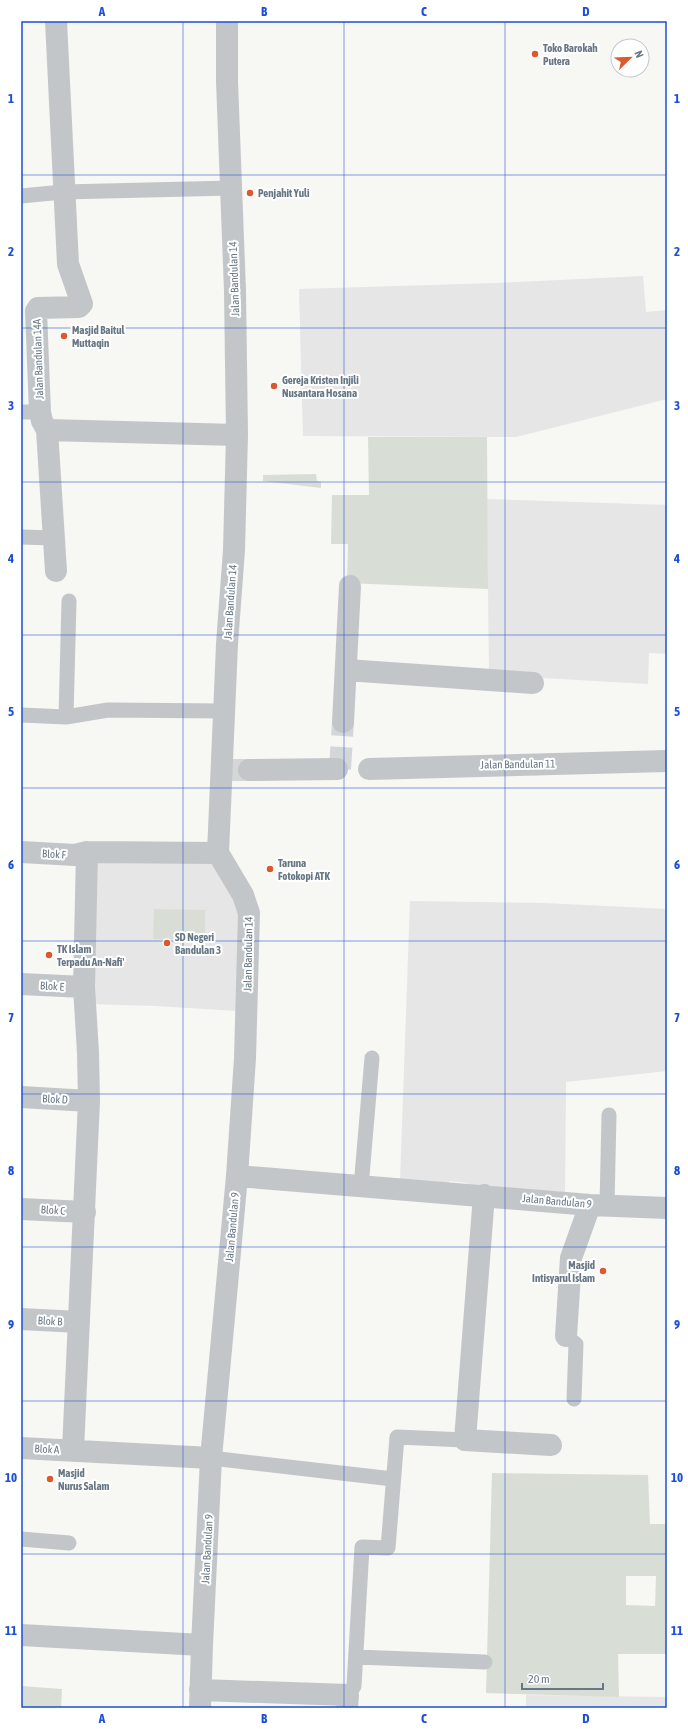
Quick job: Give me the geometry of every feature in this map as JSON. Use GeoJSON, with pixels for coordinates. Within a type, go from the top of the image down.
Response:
{"type":"FeatureCollection","features":[{"type":"Feature","properties":{"kind":"street","name":"Jalan Bandulan 14A"},"geometry":{"type":"LineString","coordinates":[[56,21],[68,264],[82,304],[79,307],[38,308],[36,311],[36,418],[54,538],[56,571]]}},
{"type":"Feature","properties":{"kind":"street","name":"Jalan Bandulan 14"},"geometry":{"type":"LineString","coordinates":[[227,21],[227,81],[232,188],[238,435],[234,550],[223,711],[233,770],[218,853],[243,895],[249,913],[245,1058],[236,1176]]}},
{"type":"Feature","properties":{"kind":"street"},"geometry":{"type":"LineString","coordinates":[[36,418],[238,435]]}},
{"type":"Feature","properties":{"kind":"street"},"geometry":{"type":"LineString","coordinates":[[343,722],[350,586]]}},
{"type":"Feature","properties":{"kind":"street"},"geometry":{"type":"LineString","coordinates":[[346,670],[533,683]]}},
{"type":"Feature","properties":{"kind":"street","name":"Jalan Bandulan 11"},"geometry":{"type":"LineString","coordinates":[[369,769],[667,761]]}},
{"type":"Feature","properties":{"kind":"street"},"geometry":{"type":"LineString","coordinates":[[233,770],[337,769]]}},
{"type":"Feature","properties":{"kind":"street","name":"Blok F"},"geometry":{"type":"LineString","coordinates":[[21,852],[75,855],[87,852],[218,853]]}},
{"type":"Feature","properties":{"kind":"street"},"geometry":{"type":"LineString","coordinates":[[73,1450],[89,1101],[84,987],[87,852]]}},
{"type":"Feature","properties":{"kind":"street","name":"Blok E"},"geometry":{"type":"LineString","coordinates":[[21,984],[84,987]]}},
{"type":"Feature","properties":{"kind":"street","name":"Blok D"},"geometry":{"type":"LineString","coordinates":[[21,1097],[89,1101]]}},
{"type":"Feature","properties":{"kind":"street","name":"Jalan Bandulan 9"},"geometry":{"type":"LineString","coordinates":[[200,1699],[211,1458],[236,1176],[599,1205],[667,1208]]}},
{"type":"Feature","properties":{"kind":"street"},"geometry":{"type":"LineString","coordinates":[[484,1195],[465,1440],[551,1445]]}},
{"type":"Feature","properties":{"kind":"street"},"geometry":{"type":"LineString","coordinates":[[566,1336],[571,1258],[599,1205]]}},
{"type":"Feature","properties":{"kind":"street","name":"Blok C"},"geometry":{"type":"LineString","coordinates":[[21,1209],[85,1212]]}},
{"type":"Feature","properties":{"kind":"street","name":"Blok B"},"geometry":{"type":"LineString","coordinates":[[21,1320],[79,1322]]}},
{"type":"Feature","properties":{"kind":"street","name":"Blok A"},"geometry":{"type":"LineString","coordinates":[[21,1448],[211,1458]]}},
{"type":"Feature","properties":{"kind":"street"},"geometry":{"type":"LineString","coordinates":[[21,1635],[202,1645]]}},
{"type":"Feature","properties":{"kind":"street"},"geometry":{"type":"LineString","coordinates":[[200,1699],[348,1702]]}},
{"type":"Feature","properties":{"kind":"lane"},"geometry":{"type":"LineString","coordinates":[[21,196],[64,192],[232,188]]}},
{"type":"Feature","properties":{"kind":"lane"},"geometry":{"type":"LineString","coordinates":[[21,537],[54,538]]}},
{"type":"Feature","properties":{"kind":"lane"},"geometry":{"type":"LineString","coordinates":[[66,717],[69,601]]}},
{"type":"Feature","properties":{"kind":"lane"},"geometry":{"type":"LineString","coordinates":[[21,715],[66,717],[108,710],[223,711]]}},
{"type":"Feature","properties":{"kind":"lane"},"geometry":{"type":"LineString","coordinates":[[361,1187],[372,1058]]}},
{"type":"Feature","properties":{"kind":"lane"},"geometry":{"type":"LineString","coordinates":[[599,1205],[609,1115]]}},
{"type":"Feature","properties":{"kind":"lane"},"geometry":{"type":"LineString","coordinates":[[566,1336],[576,1344],[574,1400]]}},
{"type":"Feature","properties":{"kind":"lane"},"geometry":{"type":"LineString","coordinates":[[348,1702],[354,1686],[362,1547],[388,1548],[397,1437],[465,1440]]}},
{"type":"Feature","properties":{"kind":"lane"},"geometry":{"type":"LineString","coordinates":[[211,1458],[393,1479]]}},
{"type":"Feature","properties":{"kind":"lane"},"geometry":{"type":"LineString","coordinates":[[21,1539],[69,1543]]}},
{"type":"Feature","properties":{"kind":"lane"},"geometry":{"type":"LineString","coordinates":[[356,1657],[485,1662]]}},
{"type":"Feature","properties":{"kind":"shaded area"},"geometry":{"type":"Polygon","coordinates":[[[643,276],[646,312],[667,310],[667,399],[516,437],[303,436],[299,289],[496,283],[643,276]]]}},
{"type":"Feature","properties":{"kind":"shaded area"},"geometry":{"type":"Polygon","coordinates":[[[368,437],[487,437],[488,589],[347,583],[348,544],[331,544],[332,495],[369,495],[368,437]]]}},
{"type":"Feature","properties":{"kind":"shaded area"},"geometry":{"type":"Polygon","coordinates":[[[316,474],[317,481],[321,482],[321,488],[263,481],[263,475],[316,474]]]}},
{"type":"Feature","properties":{"kind":"shaded area"},"geometry":{"type":"Polygon","coordinates":[[[487,499],[667,505],[667,654],[649,653],[648,684],[489,675],[487,499]]]}},
{"type":"Feature","properties":{"kind":"shaded area","name":"SD Negeri Bandulan 3"},"geometry":{"type":"Polygon","coordinates":[[[96,859],[212,860],[241,909],[238,1011],[91,1004],[96,859]]]}},
{"type":"Feature","properties":{"kind":"shaded area"},"geometry":{"type":"Polygon","coordinates":[[[410,901],[544,903],[667,909],[667,1071],[566,1082],[565,1192],[469,1186],[467,1183],[450,1181],[446,1185],[400,1182],[410,901]]]}},
{"type":"Feature","properties":{"kind":"shaded area"},"geometry":{"type":"Polygon","coordinates":[[[154,909],[205,910],[205,940],[153,939],[154,909]]]}},
{"type":"Feature","properties":{"kind":"shaded area"},"geometry":{"type":"Polygon","coordinates":[[[492,1473],[648,1475],[650,1524],[667,1524],[667,1654],[618,1654],[619,1697],[486,1693],[492,1473]],[[626,1576],[626,1605],[655,1606],[656,1576],[626,1576]]]}},
{"type":"Feature","properties":{"kind":"shaded area"},"geometry":{"type":"Polygon","coordinates":[[[21,1686],[62,1689],[61,1708],[21,1708],[21,1686]]]}},
{"type":"Feature","properties":{"kind":"shaded area"},"geometry":{"type":"Polygon","coordinates":[[[526,1695],[667,1697],[667,1708],[526,1708],[526,1695]]]}},
{"type":"Feature","properties":{"kind":"tunnel"},"geometry":{"type":"LineString","coordinates":[[340,769],[343,722]]}},
{"type":"Feature","properties":{"kind":"tunnel"},"geometry":{"type":"LineString","coordinates":[[230,770],[249,770]]}},
{"type":"Feature","properties":{"kind":"place","name":"Toko Barokah Putera"},"geometry":{"type":"Point","coordinates":[535,54]}},
{"type":"Feature","properties":{"kind":"place","name":"Penjahit Yuli"},"geometry":{"type":"Point","coordinates":[250,193]}},
{"type":"Feature","properties":{"kind":"place","name":"Masjid Baitul Muttaqin"},"geometry":{"type":"Point","coordinates":[64,336]}},
{"type":"Feature","properties":{"kind":"place","name":"Gereja Kristen Injili Nusantara Hosana"},"geometry":{"type":"Point","coordinates":[274,386]}},
{"type":"Feature","properties":{"kind":"place","name":"Taruna Fotokopi ATK"},"geometry":{"type":"Point","coordinates":[270,869]}},
{"type":"Feature","properties":{"kind":"place","name":"SD Negeri Bandulan 3"},"geometry":{"type":"Point","coordinates":[167,943]}},
{"type":"Feature","properties":{"kind":"place","name":"TK Islam Terpadu An-Nafi'"},"geometry":{"type":"Point","coordinates":[49,955]}},
{"type":"Feature","properties":{"kind":"place","name":"Masjid Intisyarul Islam"},"geometry":{"type":"Point","coordinates":[603,1271]}},
{"type":"Feature","properties":{"kind":"place","name":"Masjid Nurus Salam"},"geometry":{"type":"Point","coordinates":[50,1479]}}]}
